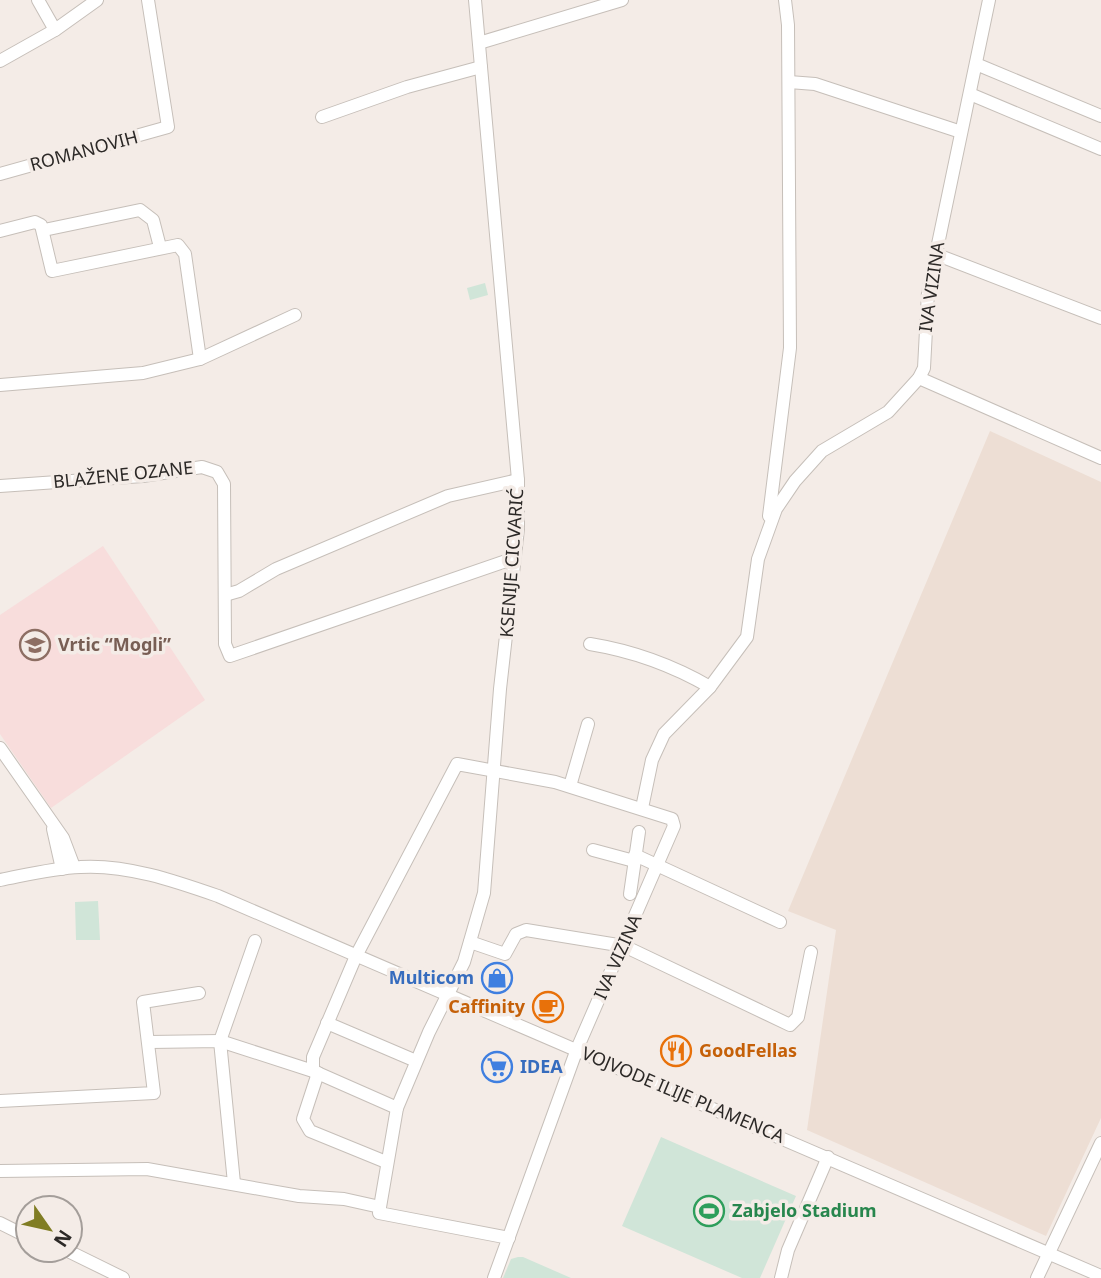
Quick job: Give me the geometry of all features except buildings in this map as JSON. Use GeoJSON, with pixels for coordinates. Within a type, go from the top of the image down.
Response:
{"type":"FeatureCollection","features":[{"type":"Feature","properties":{"kind":"street"},"geometry":{"type":"LineString","coordinates":[[38,0],[55,30]]}},
{"type":"Feature","properties":{"kind":"street"},"geometry":{"type":"LineString","coordinates":[[0,61],[55,30],[97,0]]}},
{"type":"Feature","properties":{"kind":"street","name":"ROMANOVIH"},"geometry":{"type":"LineString","coordinates":[[0,174],[168,127],[148,0]]}},
{"type":"Feature","properties":{"kind":"street","name":"KSENIJE CICVARIĆ"},"geometry":{"type":"LineString","coordinates":[[416,1061],[434,1020],[449,995],[470,942],[484,893],[493,769],[520,511],[475,0]]}},
{"type":"Feature","properties":{"kind":"street"},"geometry":{"type":"LineString","coordinates":[[479,43],[622,0]]}},
{"type":"Feature","properties":{"kind":"street"},"geometry":{"type":"LineString","coordinates":[[768,530],[790,348],[789,82],[785,0]]}},
{"type":"Feature","properties":{"kind":"street","name":"IVA VIZINA"},"geometry":{"type":"LineString","coordinates":[[919,378],[925,360],[924,320],[935,254],[989,0]]}},
{"type":"Feature","properties":{"kind":"street"},"geometry":{"type":"LineString","coordinates":[[976,64],[1101,116]]}},
{"type":"Feature","properties":{"kind":"street"},"geometry":{"type":"LineString","coordinates":[[321,117],[407,87],[481,67]]}},
{"type":"Feature","properties":{"kind":"street"},"geometry":{"type":"LineString","coordinates":[[789,82],[815,84],[961,132]]}},
{"type":"Feature","properties":{"kind":"street"},"geometry":{"type":"LineString","coordinates":[[970,94],[1101,149]]}},
{"type":"Feature","properties":{"kind":"street"},"geometry":{"type":"LineString","coordinates":[[44,230],[140,210],[153,220],[160,247]]}},
{"type":"Feature","properties":{"kind":"street"},"geometry":{"type":"LineString","coordinates":[[0,231],[35,222],[44,230],[52,271],[178,245],[185,254],[200,359]]}},
{"type":"Feature","properties":{"kind":"street"},"geometry":{"type":"LineString","coordinates":[[935,254],[1101,318]]}},
{"type":"Feature","properties":{"kind":"street"},"geometry":{"type":"LineString","coordinates":[[0,385],[143,373],[200,359],[295,315]]}},
{"type":"Feature","properties":{"kind":"street"},"geometry":{"type":"LineString","coordinates":[[642,808],[657,746],[670,726],[709,687],[747,637],[754,580],[776,509],[795,481],[822,451],[837,439],[880,418],[919,378],[1101,458]]}},
{"type":"Feature","properties":{"kind":"street","name":"BLAŽENE OZANE"},"geometry":{"type":"LineString","coordinates":[[0,486],[143,476],[202,467],[214,470],[224,484],[228,655],[515,558]]}},
{"type":"Feature","properties":{"kind":"street"},"geometry":{"type":"LineString","coordinates":[[225,595],[449,496],[518,481]]}},
{"type":"Feature","properties":{"kind":"street"},"geometry":{"type":"LineString","coordinates":[[590,644],[629,650],[686,673],[709,687]]}},
{"type":"Feature","properties":{"kind":"street"},"geometry":{"type":"LineString","coordinates":[[570,786],[588,724]]}},
{"type":"Feature","properties":{"kind":"street"},"geometry":{"type":"LineString","coordinates":[[0,748],[69,850],[68,868]]}},
{"type":"Feature","properties":{"kind":"street","name":"IVA VIZINA"},"geometry":{"type":"LineString","coordinates":[[356,956],[457,764],[570,786],[668,816],[674,822],[624,946],[576,1049],[494,1278]]}},
{"type":"Feature","properties":{"kind":"street","name":"IVA VIZINA"},"geometry":{"type":"LineString","coordinates":[[629,894],[639,832]]}},
{"type":"Feature","properties":{"kind":"street"},"geometry":{"type":"LineString","coordinates":[[593,850],[657,864],[780,922]]}},
{"type":"Feature","properties":{"kind":"street","name":"VOJVODE ILIJE PLAMENCA"},"geometry":{"type":"LineString","coordinates":[[0,880],[68,868],[128,871],[218,895],[1101,1276]]}},
{"type":"Feature","properties":{"kind":"street"},"geometry":{"type":"LineString","coordinates":[[470,942],[505,954],[516,934],[526,930],[624,946],[790,1025],[798,1017],[811,953]]}},
{"type":"Feature","properties":{"kind":"street"},"geometry":{"type":"LineString","coordinates":[[234,1184],[220,1041],[255,941]]}},
{"type":"Feature","properties":{"kind":"street"},"geometry":{"type":"LineString","coordinates":[[356,956],[311,1063],[315,1072],[303,1119],[310,1130],[386,1162]]}},
{"type":"Feature","properties":{"kind":"street"},"geometry":{"type":"LineString","coordinates":[[0,1101],[154,1093],[150,1042],[143,1002],[199,993]]}},
{"type":"Feature","properties":{"kind":"street"},"geometry":{"type":"LineString","coordinates":[[327,1023],[416,1061],[397,1108],[379,1210]]}},
{"type":"Feature","properties":{"kind":"street"},"geometry":{"type":"LineString","coordinates":[[150,1042],[220,1041],[315,1072],[397,1108]]}},
{"type":"Feature","properties":{"kind":"street"},"geometry":{"type":"LineString","coordinates":[[1037,1278],[1101,1143]]}},
{"type":"Feature","properties":{"kind":"street"},"geometry":{"type":"LineString","coordinates":[[781,1278],[788,1250],[828,1157]]}},
{"type":"Feature","properties":{"kind":"street"},"geometry":{"type":"LineString","coordinates":[[0,1171],[136,1168],[299,1196],[344,1199],[379,1210],[509,1238]]}},
{"type":"Feature","properties":{"kind":"street"},"geometry":{"type":"LineString","coordinates":[[84,1259],[123,1278]]}},
{"type":"Feature","properties":{"kind":"shaded area"},"geometry":{"type":"Polygon","coordinates":[[[990,431],[1101,482],[1101,1118],[1046,1236],[807,1130],[836,930],[788,911],[990,431]]]}},
{"type":"Feature","properties":{"kind":"shaded area"},"geometry":{"type":"Polygon","coordinates":[[[103,546],[205,700],[51,808],[0,734],[0,615],[103,546]]]}},
{"type":"Feature","properties":{"kind":"green space"},"geometry":{"type":"Polygon","coordinates":[[[485,283],[488,295],[470,300],[467,288],[485,283]]]}},
{"type":"Feature","properties":{"kind":"green space"},"geometry":{"type":"Polygon","coordinates":[[[98,901],[100,940],[76,940],[75,902],[98,901]]]}},
{"type":"Feature","properties":{"kind":"green space","name":"Zabjelo Stadium"},"geometry":{"type":"Polygon","coordinates":[[[661,1137],[796,1196],[760,1278],[742,1278],[622,1226],[661,1137]]]}},
{"type":"Feature","properties":{"kind":"green space"},"geometry":{"type":"Polygon","coordinates":[[[518,1257],[571,1278],[503,1278],[511,1259],[518,1257]]]}},
{"type":"Feature","properties":{"kind":"place","name":"Vrtic “Mogli”"},"geometry":{"type":"Point","coordinates":[35,645]}},
{"type":"Feature","properties":{"kind":"place","name":"Multicom"},"geometry":{"type":"Point","coordinates":[497,978]}},
{"type":"Feature","properties":{"kind":"place","name":"Caffinity"},"geometry":{"type":"Point","coordinates":[548,1007]}},
{"type":"Feature","properties":{"kind":"place","name":"GoodFellas"},"geometry":{"type":"Point","coordinates":[676,1051]}},
{"type":"Feature","properties":{"kind":"place","name":"IDEA"},"geometry":{"type":"Point","coordinates":[497,1067]}},
{"type":"Feature","properties":{"kind":"place","name":"Zabjelo Stadium"},"geometry":{"type":"Point","coordinates":[709,1211]}}]}
